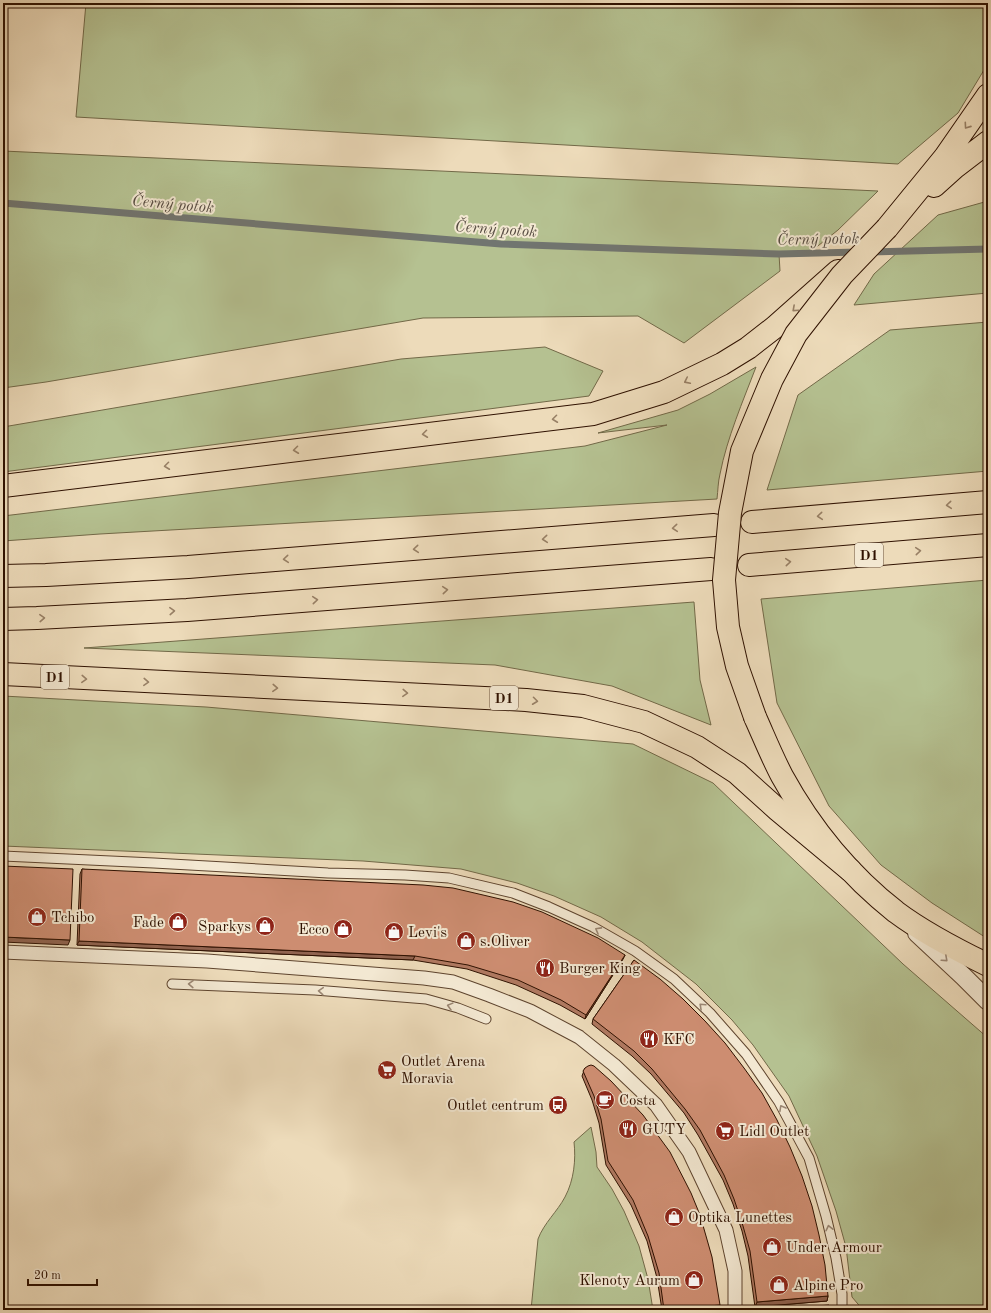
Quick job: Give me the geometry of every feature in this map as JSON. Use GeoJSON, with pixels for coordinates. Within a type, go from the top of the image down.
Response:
{"type":"FeatureCollection","features":[{"type":"Feature","properties":{"kind":"highway"},"geometry":{"type":"LineString","coordinates":[[988,95],[949,163],[842,275],[796,334],[772,379],[742,451],[730,513],[724,580],[728,627],[738,666],[755,718],[781,775],[809,821],[850,870],[897,912],[942,940],[988,965]]}},
{"type":"Feature","properties":{"kind":"highway"},"geometry":{"type":"LineString","coordinates":[[949,163],[988,142]]}},
{"type":"Feature","properties":{"kind":"highway"},"geometry":{"type":"LineString","coordinates":[[3,486],[593,414],[664,392],[722,364],[748,348],[776,327],[887,228]]}},
{"type":"Feature","properties":{"kind":"highway"},"geometry":{"type":"LineString","coordinates":[[752,522],[988,502]]}},
{"type":"Feature","properties":{"kind":"highway"},"geometry":{"type":"LineString","coordinates":[[3,576],[188,567],[714,525]]}},
{"type":"Feature","properties":{"kind":"highway","name":"D1"},"geometry":{"type":"LineString","coordinates":[[749,565],[988,545]]}},
{"type":"Feature","properties":{"kind":"highway"},"geometry":{"type":"LineString","coordinates":[[3,619],[187,610],[711,569]]}},
{"type":"Feature","properties":{"kind":"highway","name":"D1"},"geometry":{"type":"LineString","coordinates":[[3,674],[526,700],[583,706],[644,722],[697,747],[737,774],[850,870]]}},
{"type":"Feature","properties":{"kind":"street"},"geometry":{"type":"LineString","coordinates":[[897,912],[988,1001]]}},
{"type":"Feature","properties":{"kind":"street"},"geometry":{"type":"LineString","coordinates":[[3,952],[207,961],[424,978],[453,982],[530,1011],[579,1037],[614,1065],[656,1105],[689,1152],[726,1230],[734,1271],[735,1310]]}},
{"type":"Feature","properties":{"kind":"lane"},"geometry":{"type":"LineString","coordinates":[[3,856],[449,878],[513,892],[593,927],[635,951],[674,979],[710,1013],[746,1054],[779,1102],[809,1158],[828,1223],[836,1258],[842,1294],[842,1310]]}},
{"type":"Feature","properties":{"kind":"lane"},"geometry":{"type":"LineString","coordinates":[[172,984],[315,990],[426,999],[458,1008],[486,1019]]}},
{"type":"Feature","properties":{"kind":"green space"},"geometry":{"type":"Polygon","coordinates":[[[86,3],[988,3],[988,58],[987,65],[958,113],[898,164],[76,117],[86,3]]]}},
{"type":"Feature","properties":{"kind":"green space"},"geometry":{"type":"Polygon","coordinates":[[[3,151],[878,191],[838,230],[809,253],[779,254],[780,271],[684,343],[638,316],[423,318],[3,388],[3,151]]]}},
{"type":"Feature","properties":{"kind":"green space"},"geometry":{"type":"Polygon","coordinates":[[[988,201],[988,293],[854,305],[874,274],[938,215],[988,201]]]}},
{"type":"Feature","properties":{"kind":"green space"},"geometry":{"type":"Polygon","coordinates":[[[988,322],[988,471],[767,490],[798,395],[890,330],[988,322]]]}},
{"type":"Feature","properties":{"kind":"green space"},"geometry":{"type":"Polygon","coordinates":[[[545,347],[603,371],[589,396],[3,472],[3,427],[401,359],[545,347]]]}},
{"type":"Feature","properties":{"kind":"green space"},"geometry":{"type":"Polygon","coordinates":[[[756,367],[723,460],[719,477],[717,499],[100,534],[3,541],[3,516],[585,446],[667,425],[598,433],[678,410],[710,394],[756,367]]]}},
{"type":"Feature","properties":{"kind":"green space"},"geometry":{"type":"Polygon","coordinates":[[[988,580],[988,939],[932,903],[881,865],[829,806],[777,703],[761,599],[988,580]]]}},
{"type":"Feature","properties":{"kind":"green space"},"geometry":{"type":"Polygon","coordinates":[[[694,602],[700,680],[711,725],[612,686],[495,665],[84,648],[694,602]]]}},
{"type":"Feature","properties":{"kind":"green space"},"geometry":{"type":"Polygon","coordinates":[[[3,696],[206,707],[633,744],[713,783],[903,964],[988,1038],[988,1310],[863,1310],[852,1297],[846,1247],[836,1211],[817,1156],[789,1096],[753,1045],[732,1020],[696,984],[642,942],[601,917],[554,896],[517,883],[461,869],[363,861],[3,846],[3,696]]]}},
{"type":"Feature","properties":{"kind":"green space"},"geometry":{"type":"Polygon","coordinates":[[[591,1127],[596,1152],[597,1167],[612,1189],[624,1211],[639,1246],[648,1279],[653,1310],[531,1310],[538,1239],[568,1190],[574,1170],[574,1142],[591,1127]]]}},
{"type":"Feature","properties":{"kind":"building"},"geometry":{"type":"Polygon","coordinates":[[[3,866],[73,869],[70,940],[3,937],[3,866]]]}},
{"type":"Feature","properties":{"kind":"building"},"geometry":{"type":"Polygon","coordinates":[[[82,869],[423,885],[453,888],[513,902],[542,912],[598,938],[625,955],[586,1015],[561,1000],[518,980],[468,965],[415,956],[79,941],[82,869]]]}},
{"type":"Feature","properties":{"kind":"building"},"geometry":{"type":"Polygon","coordinates":[[[634,960],[660,979],[705,1021],[725,1043],[762,1093],[790,1147],[812,1206],[825,1265],[828,1296],[757,1302],[750,1251],[743,1226],[724,1175],[700,1130],[652,1069],[634,1051],[593,1019],[634,960]]]}},
{"type":"Feature","properties":{"kind":"building"},"geometry":{"type":"Polygon","coordinates":[[[591,1065],[611,1081],[643,1115],[670,1152],[691,1193],[700,1215],[712,1257],[720,1305],[664,1310],[659,1273],[648,1236],[633,1200],[608,1161],[601,1119],[594,1096],[583,1071],[591,1065]]]}},
{"type":"Feature","properties":{"kind":"building"},"geometry":{"type":"Polygon","coordinates":[[[829,1305],[829,1310],[769,1310],[829,1305]]]}},
{"type":"Feature","properties":{"kind":"waterway","name":"Černý potok"},"geometry":{"type":"LineString","coordinates":[[3,203],[501,244],[779,254],[858,252]]}},
{"type":"Feature","properties":{"kind":"waterway","name":"Černý potok"},"geometry":{"type":"LineString","coordinates":[[870,252],[988,249]]}},
{"type":"Feature","properties":{"kind":"place","name":"Tchibo"},"geometry":{"type":"Point","coordinates":[37,917]}},
{"type":"Feature","properties":{"kind":"place","name":"Fade"},"geometry":{"type":"Point","coordinates":[178,922]}},
{"type":"Feature","properties":{"kind":"place","name":"Sparkys"},"geometry":{"type":"Point","coordinates":[265,926]}},
{"type":"Feature","properties":{"kind":"place","name":"Ecco"},"geometry":{"type":"Point","coordinates":[343,929]}},
{"type":"Feature","properties":{"kind":"place","name":"Levi's"},"geometry":{"type":"Point","coordinates":[394,932]}},
{"type":"Feature","properties":{"kind":"place","name":"s.Oliver"},"geometry":{"type":"Point","coordinates":[466,941]}},
{"type":"Feature","properties":{"kind":"place","name":"Burger King"},"geometry":{"type":"Point","coordinates":[545,968]}},
{"type":"Feature","properties":{"kind":"place","name":"KFC"},"geometry":{"type":"Point","coordinates":[649,1039]}},
{"type":"Feature","properties":{"kind":"place","name":"Outlet Arena Moravia"},"geometry":{"type":"Point","coordinates":[387,1070]}},
{"type":"Feature","properties":{"kind":"place","name":"Costa"},"geometry":{"type":"Point","coordinates":[605,1100]}},
{"type":"Feature","properties":{"kind":"place","name":"Outlet centrum"},"geometry":{"type":"Point","coordinates":[558,1105]}},
{"type":"Feature","properties":{"kind":"place","name":"GUTY"},"geometry":{"type":"Point","coordinates":[628,1129]}},
{"type":"Feature","properties":{"kind":"place","name":"Lidl Outlet"},"geometry":{"type":"Point","coordinates":[725,1131]}},
{"type":"Feature","properties":{"kind":"place","name":"Optika Lunettes"},"geometry":{"type":"Point","coordinates":[674,1217]}},
{"type":"Feature","properties":{"kind":"place","name":"Under Armour"},"geometry":{"type":"Point","coordinates":[772,1247]}},
{"type":"Feature","properties":{"kind":"place","name":"Klenoty Aurum"},"geometry":{"type":"Point","coordinates":[694,1280]}},
{"type":"Feature","properties":{"kind":"place","name":"Alpine Pro"},"geometry":{"type":"Point","coordinates":[779,1285]}}]}
